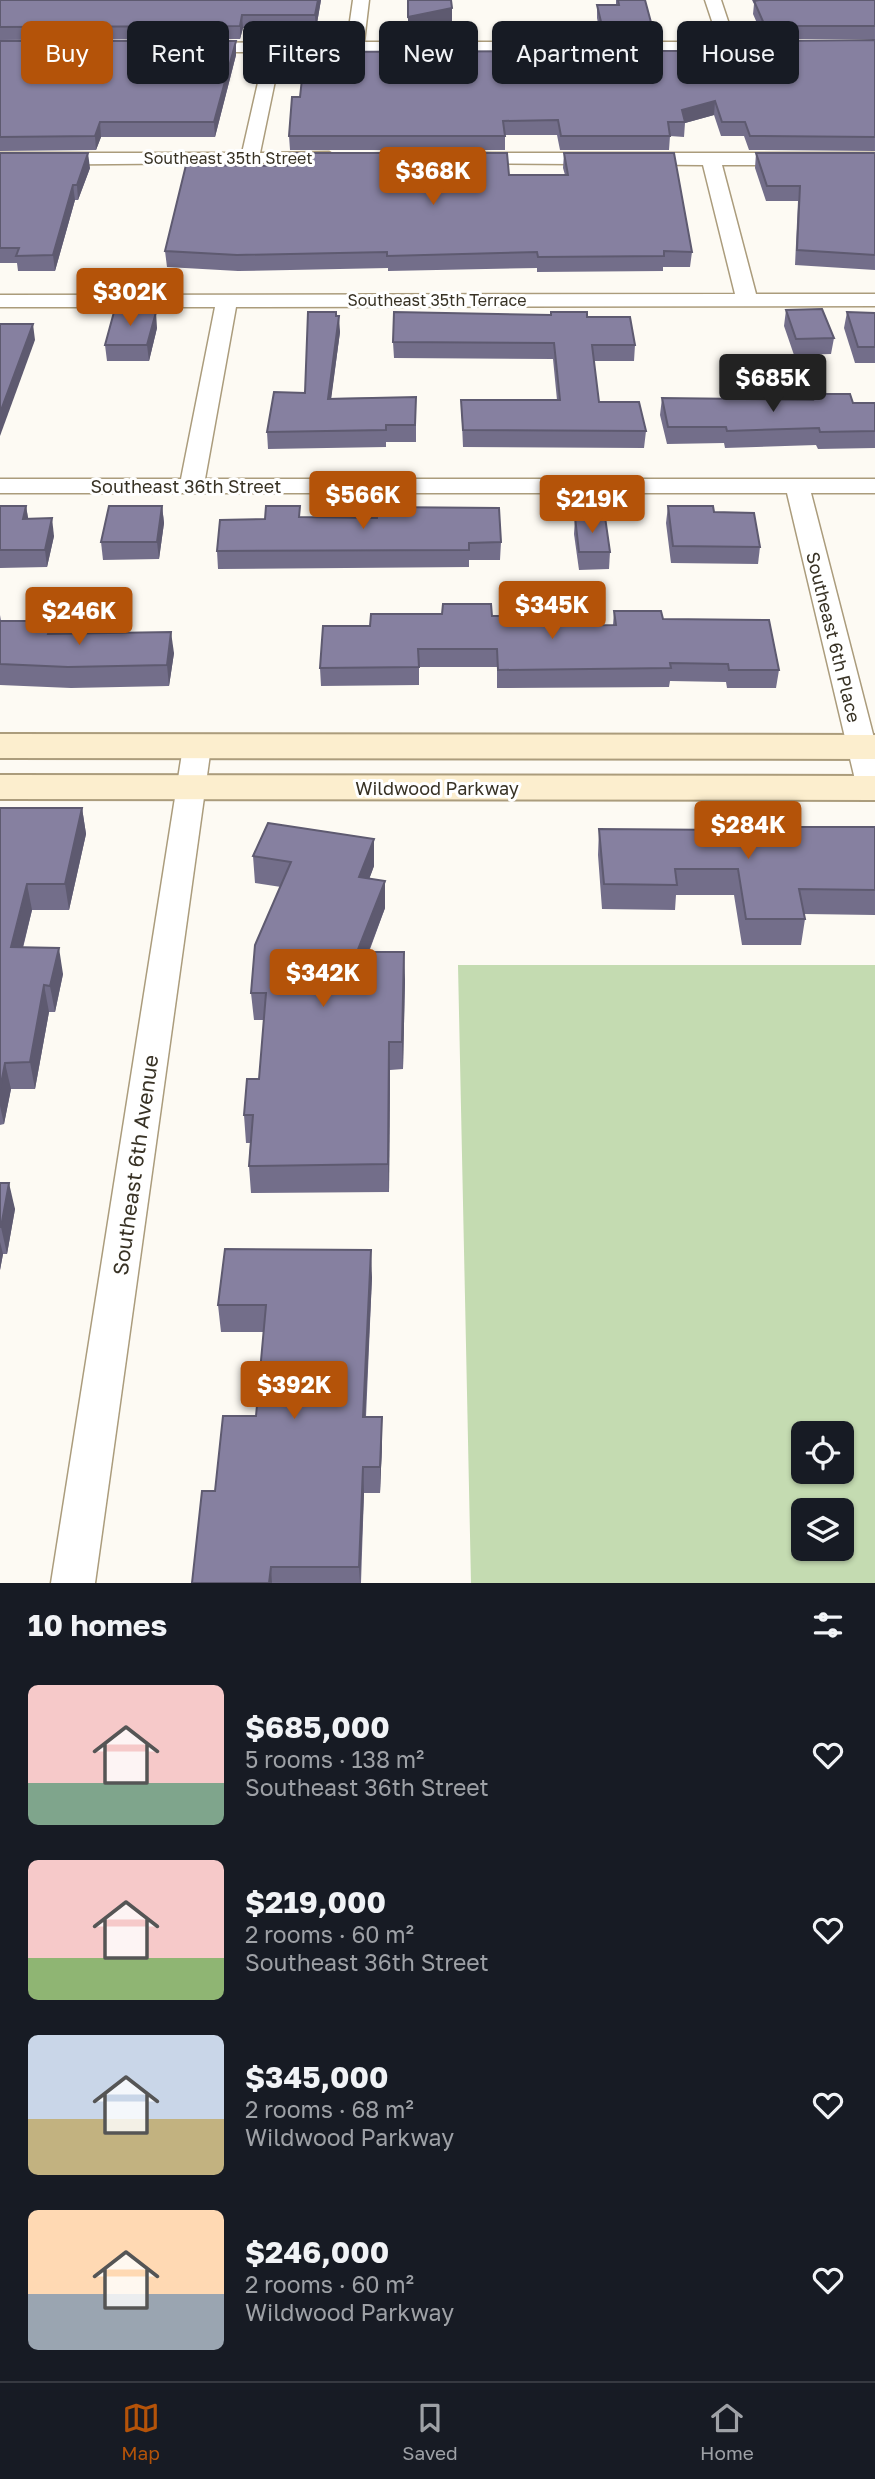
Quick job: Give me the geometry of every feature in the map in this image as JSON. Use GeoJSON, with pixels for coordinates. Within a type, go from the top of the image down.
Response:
{"type":"FeatureCollection","features":[{"type":"Feature","properties":{"kind":"street"},"geometry":{"type":"LineString","coordinates":[[358,21],[361,0]]}},
{"type":"Feature","properties":{"kind":"street"},"geometry":{"type":"LineString","coordinates":[[713,0],[720,21]]}},
{"type":"Feature","properties":{"kind":"street"},"geometry":{"type":"LineString","coordinates":[[365,47],[677,48]]}},
{"type":"Feature","properties":{"kind":"street"},"geometry":{"type":"LineString","coordinates":[[799,48],[875,47]]}},
{"type":"Feature","properties":{"kind":"street"},"geometry":{"type":"LineString","coordinates":[[250,158],[266,84]]}},
{"type":"Feature","properties":{"kind":"street","name":"Southeast 35th Street"},"geometry":{"type":"LineString","coordinates":[[0,159],[348,159]]}},
{"type":"Feature","properties":{"kind":"street"},"geometry":{"type":"LineString","coordinates":[[446,159],[875,159]]}},
{"type":"Feature","properties":{"kind":"street"},"geometry":{"type":"LineString","coordinates":[[711,159],[747,300]]}},
{"type":"Feature","properties":{"kind":"street"},"geometry":{"type":"LineString","coordinates":[[192,486],[228,300]]}},
{"type":"Feature","properties":{"kind":"street","name":"Southeast 35th Terrace"},"geometry":{"type":"LineString","coordinates":[[0,301],[875,300]]}},
{"type":"Feature","properties":{"kind":"street","name":"Southeast 36th Street"},"geometry":{"type":"LineString","coordinates":[[0,486],[875,486]]}},
{"type":"Feature","properties":{"kind":"street","name":"Southeast 6th Place"},"geometry":{"type":"LineString","coordinates":[[797,486],[868,747],[873,788]]}},
{"type":"Feature","properties":{"kind":"street"},"geometry":{"type":"LineString","coordinates":[[0,746],[868,747]]}},
{"type":"Feature","properties":{"kind":"street","name":"Southeast 6th Avenue"},"geometry":{"type":"LineString","coordinates":[[73,1583],[197,747]]}},
{"type":"Feature","properties":{"kind":"street","name":"Wildwood Parkway"},"geometry":{"type":"LineString","coordinates":[[0,788],[873,788]]}},
{"type":"Feature","properties":{"kind":"green space"},"geometry":{"type":"Polygon","coordinates":[[[458,965],[875,965],[875,1583],[471,1583],[458,965]]]}},
{"type":"Feature","properties":{"kind":"building"},"geometry":{"type":"Polygon","coordinates":[[[0,0],[318,0],[315,15],[242,15],[240,26],[229,26],[229,21],[127,21],[127,26],[113,27],[113,21],[21,21],[21,27],[0,27],[0,0]]]}},
{"type":"Feature","properties":{"kind":"building"},"geometry":{"type":"Polygon","coordinates":[[[408,0],[451,0],[452,8],[408,17],[408,0]]]}},
{"type":"Feature","properties":{"kind":"building"},"geometry":{"type":"Polygon","coordinates":[[[618,0],[645,0],[651,21],[601,21],[597,5],[619,5],[618,0]]]}},
{"type":"Feature","properties":{"kind":"building"},"geometry":{"type":"Polygon","coordinates":[[[875,0],[875,26],[799,26],[799,21],[763,21],[754,1],[875,0]]]}},
{"type":"Feature","properties":{"kind":"building"},"geometry":{"type":"Polygon","coordinates":[[[875,40],[875,137],[750,136],[745,122],[722,122],[715,101],[682,110],[685,122],[668,122],[670,136],[561,136],[558,120],[503,121],[505,136],[289,136],[292,97],[300,97],[301,84],[365,84],[365,52],[379,52],[379,84],[478,84],[478,51],[492,51],[492,84],[663,84],[663,51],[677,51],[677,84],[799,84],[799,41],[875,40]]]}},
{"type":"Feature","properties":{"kind":"building"},"geometry":{"type":"Polygon","coordinates":[[[0,41],[21,41],[21,84],[113,84],[113,41],[127,41],[127,84],[224,84],[214,122],[100,122],[95,136],[0,137],[0,41]]]}},
{"type":"Feature","properties":{"kind":"building"},"geometry":{"type":"Polygon","coordinates":[[[229,41],[236,41],[229,67],[229,41]]]}},
{"type":"Feature","properties":{"kind":"building"},"geometry":{"type":"Polygon","coordinates":[[[0,153],[88,153],[77,185],[73,185],[53,255],[16,256],[19,248],[0,248],[0,153]]]}},
{"type":"Feature","properties":{"kind":"building"},"geometry":{"type":"Polygon","coordinates":[[[288,153],[507,153],[509,175],[568,175],[564,153],[674,153],[692,252],[664,251],[664,256],[538,257],[537,252],[387,256],[387,252],[237,255],[165,251],[186,165],[287,166],[288,153]]]}},
{"type":"Feature","properties":{"kind":"building"},"geometry":{"type":"Polygon","coordinates":[[[756,153],[875,153],[875,255],[797,250],[800,186],[767,186],[756,153]]]}},
{"type":"Feature","properties":{"kind":"building"},"geometry":{"type":"Polygon","coordinates":[[[822,309],[834,338],[796,339],[786,310],[822,309]]]}},
{"type":"Feature","properties":{"kind":"building"},"geometry":{"type":"Polygon","coordinates":[[[114,312],[156,312],[147,345],[105,345],[114,312]]]}},
{"type":"Feature","properties":{"kind":"building"},"geometry":{"type":"Polygon","coordinates":[[[308,312],[336,312],[336,316],[339,316],[328,399],[416,397],[415,425],[386,425],[386,430],[267,432],[274,392],[305,393],[308,312]]]}},
{"type":"Feature","properties":{"kind":"building"},"geometry":{"type":"Polygon","coordinates":[[[394,312],[551,315],[551,312],[587,312],[587,317],[630,317],[635,345],[592,345],[599,402],[639,402],[646,431],[463,430],[461,400],[560,400],[554,343],[393,342],[394,312]]]}},
{"type":"Feature","properties":{"kind":"building"},"geometry":{"type":"Polygon","coordinates":[[[847,312],[875,313],[875,347],[858,347],[847,312]]]}},
{"type":"Feature","properties":{"kind":"building"},"geometry":{"type":"Polygon","coordinates":[[[0,324],[33,324],[0,413],[0,324]]]}},
{"type":"Feature","properties":{"kind":"building"},"geometry":{"type":"Polygon","coordinates":[[[811,394],[850,394],[853,403],[875,403],[875,431],[820,432],[819,428],[727,431],[726,427],[668,427],[662,398],[813,400],[811,394]]]}},
{"type":"Feature","properties":{"kind":"building"},"geometry":{"type":"Polygon","coordinates":[[[0,506],[26,506],[23,519],[52,518],[45,550],[0,550],[0,506]]]}},
{"type":"Feature","properties":{"kind":"building"},"geometry":{"type":"Polygon","coordinates":[[[109,506],[162,506],[157,542],[101,542],[109,506]]]}},
{"type":"Feature","properties":{"kind":"building"},"geometry":{"type":"Polygon","coordinates":[[[266,506],[300,506],[299,517],[377,518],[378,507],[499,508],[501,542],[469,543],[469,550],[217,551],[220,520],[265,519],[266,506]]]}},
{"type":"Feature","properties":{"kind":"building"},"geometry":{"type":"Polygon","coordinates":[[[668,506],[713,506],[714,512],[754,513],[760,547],[673,546],[668,506]]]}},
{"type":"Feature","properties":{"kind":"building"},"geometry":{"type":"Polygon","coordinates":[[[575,517],[605,517],[610,552],[579,552],[575,517]]]}},
{"type":"Feature","properties":{"kind":"building"},"geometry":{"type":"Polygon","coordinates":[[[443,604],[491,604],[492,616],[540,616],[541,626],[616,625],[614,611],[661,611],[663,619],[769,620],[779,670],[729,670],[728,664],[670,663],[671,668],[498,670],[497,649],[418,649],[419,667],[320,668],[323,626],[370,626],[371,614],[442,614],[443,604]]]}},
{"type":"Feature","properties":{"kind":"building"},"geometry":{"type":"Polygon","coordinates":[[[0,621],[52,621],[48,634],[171,632],[167,665],[68,667],[0,664],[0,621]]]}},
{"type":"Feature","properties":{"kind":"building"},"geometry":{"type":"Polygon","coordinates":[[[0,808],[82,808],[65,884],[27,884],[11,947],[59,948],[50,986],[44,985],[30,1062],[5,1063],[0,1089],[0,808]]]}},
{"type":"Feature","properties":{"kind":"building"},"geometry":{"type":"Polygon","coordinates":[[[268,823],[374,839],[359,877],[385,881],[357,952],[404,952],[402,1042],[389,1042],[388,1164],[249,1166],[253,1115],[244,1115],[247,1079],[259,1079],[266,993],[251,993],[255,945],[291,862],[253,856],[268,823]]]}},
{"type":"Feature","properties":{"kind":"building"},"geometry":{"type":"Polygon","coordinates":[[[731,827],[875,827],[875,890],[799,889],[805,919],[746,919],[738,869],[675,869],[677,885],[604,884],[599,829],[731,830],[731,827]]]}},
{"type":"Feature","properties":{"kind":"building"},"geometry":{"type":"Polygon","coordinates":[[[0,1183],[9,1183],[1,1227],[0,1227],[0,1183]]]}},
{"type":"Feature","properties":{"kind":"building"},"geometry":{"type":"Polygon","coordinates":[[[225,1249],[371,1250],[363,1417],[382,1417],[380,1467],[363,1467],[359,1567],[271,1567],[269,1583],[192,1583],[202,1491],[215,1491],[223,1416],[256,1416],[266,1305],[218,1305],[225,1249]]]}}]}
